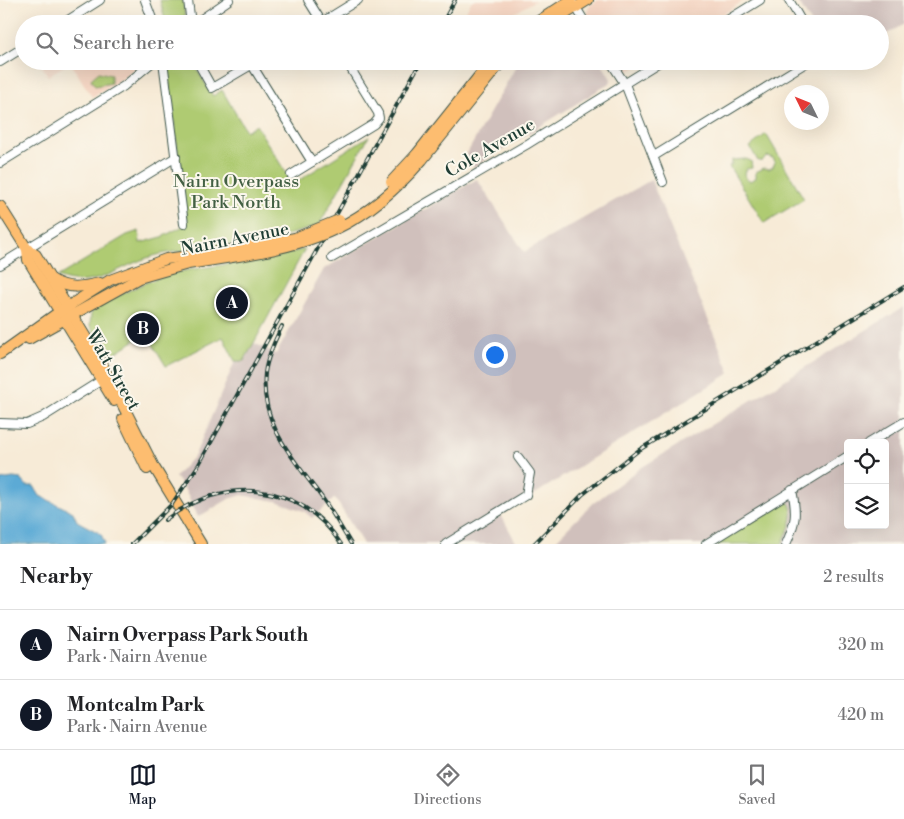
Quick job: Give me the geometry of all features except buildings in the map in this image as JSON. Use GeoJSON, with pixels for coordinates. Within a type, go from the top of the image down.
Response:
{"type":"FeatureCollection","features":[{"type":"Feature","properties":{"kind":"main road"},"geometry":{"type":"LineString","coordinates":[[551,15],[573,3],[588,0]]}},
{"type":"Feature","properties":{"kind":"main road"},"geometry":{"type":"LineString","coordinates":[[559,15],[573,3]]}},
{"type":"Feature","properties":{"kind":"main road","name":"Nairn Avenue"},"geometry":{"type":"LineString","coordinates":[[419,158],[485,70]]}},
{"type":"Feature","properties":{"kind":"main road","name":"Nairn Avenue"},"geometry":{"type":"LineString","coordinates":[[66,313],[155,272],[295,238],[335,222],[381,192],[419,158],[494,70]]}},
{"type":"Feature","properties":{"kind":"main road","name":"Watt Street"},"geometry":{"type":"LineString","coordinates":[[0,206],[27,249],[36,255],[66,313],[105,378]]}},
{"type":"Feature","properties":{"kind":"main road","name":"Watt Street"},"geometry":{"type":"LineString","coordinates":[[27,249],[28,260],[86,338],[148,469],[174,505]]}},
{"type":"Feature","properties":{"kind":"main road","name":"Nairn Avenue"},"geometry":{"type":"LineString","coordinates":[[4,351],[66,313],[110,280],[166,258],[232,253]]}},
{"type":"Feature","properties":{"kind":"main road"},"geometry":{"type":"LineString","coordinates":[[50,279],[66,286],[74,287],[110,280]]}},
{"type":"Feature","properties":{"kind":"main road"},"geometry":{"type":"LineString","coordinates":[[86,338],[83,324],[85,313],[96,300]]}},
{"type":"Feature","properties":{"kind":"main road"},"geometry":{"type":"LineString","coordinates":[[174,505],[193,544]]}},
{"type":"Feature","properties":{"kind":"main road"},"geometry":{"type":"LineString","coordinates":[[174,505],[201,544]]}},
{"type":"Feature","properties":{"kind":"street"},"geometry":{"type":"LineString","coordinates":[[76,15],[100,0]]}},
{"type":"Feature","properties":{"kind":"street"},"geometry":{"type":"LineString","coordinates":[[145,0],[151,15]]}},
{"type":"Feature","properties":{"kind":"street"},"geometry":{"type":"LineString","coordinates":[[188,0],[190,15]]}},
{"type":"Feature","properties":{"kind":"street"},"geometry":{"type":"LineString","coordinates":[[206,15],[229,0]]}},
{"type":"Feature","properties":{"kind":"street"},"geometry":{"type":"LineString","coordinates":[[308,0],[316,15]]}},
{"type":"Feature","properties":{"kind":"street"},"geometry":{"type":"LineString","coordinates":[[334,15],[358,0]]}},
{"type":"Feature","properties":{"kind":"street"},"geometry":{"type":"LineString","coordinates":[[736,15],[760,0]]}},
{"type":"Feature","properties":{"kind":"street"},"geometry":{"type":"LineString","coordinates":[[789,0],[798,15]]}},
{"type":"Feature","properties":{"kind":"street"},"geometry":{"type":"LineString","coordinates":[[573,3],[580,15]]}},
{"type":"Feature","properties":{"kind":"street"},"geometry":{"type":"LineString","coordinates":[[0,62],[15,53]]}},
{"type":"Feature","properties":{"kind":"street"},"geometry":{"type":"LineString","coordinates":[[0,163],[124,86],[143,70]]}},
{"type":"Feature","properties":{"kind":"street"},"geometry":{"type":"LineString","coordinates":[[164,70],[184,224]]}},
{"type":"Feature","properties":{"kind":"street"},"geometry":{"type":"LineString","coordinates":[[202,70],[212,88],[243,70]]}},
{"type":"Feature","properties":{"kind":"street"},"geometry":{"type":"LineString","coordinates":[[259,70],[312,162]]}},
{"type":"Feature","properties":{"kind":"street"},"geometry":{"type":"LineString","coordinates":[[291,175],[374,124],[379,118],[351,70]]}},
{"type":"Feature","properties":{"kind":"street"},"geometry":{"type":"LineString","coordinates":[[616,70],[625,84],[663,182]]}},
{"type":"Feature","properties":{"kind":"street","name":"Cole Avenue"},"geometry":{"type":"LineString","coordinates":[[332,258],[647,70]]}},
{"type":"Feature","properties":{"kind":"street"},"geometry":{"type":"LineString","coordinates":[[654,156],[794,70]]}},
{"type":"Feature","properties":{"kind":"street"},"geometry":{"type":"LineString","coordinates":[[0,265],[176,157]]}},
{"type":"Feature","properties":{"kind":"street"},"geometry":{"type":"LineString","coordinates":[[0,423],[27,424],[43,417],[105,378]]}},
{"type":"Feature","properties":{"kind":"street"},"geometry":{"type":"LineString","coordinates":[[876,439],[904,422]]}},
{"type":"Feature","properties":{"kind":"street"},"geometry":{"type":"LineString","coordinates":[[446,544],[526,495],[530,474],[518,457]]}},
{"type":"Feature","properties":{"kind":"street"},"geometry":{"type":"LineString","coordinates":[[706,544],[844,458]]}},
{"type":"Feature","properties":{"kind":"street"},"geometry":{"type":"LineString","coordinates":[[786,544],[794,527],[797,511],[792,490]]}},
{"type":"Feature","properties":{"kind":"shaded area"},"geometry":{"type":"Polygon","coordinates":[[[472,0],[536,0],[512,15],[464,15],[472,0]]]}},
{"type":"Feature","properties":{"kind":"shaded area"},"geometry":{"type":"Polygon","coordinates":[[[598,0],[745,0],[721,15],[588,15],[589,6],[598,0]]]}},
{"type":"Feature","properties":{"kind":"shaded area"},"geometry":{"type":"Polygon","coordinates":[[[797,0],[904,0],[904,24],[889,33],[889,15],[806,15],[797,0]]]}},
{"type":"Feature","properties":{"kind":"shaded area"},"geometry":{"type":"Polygon","coordinates":[[[44,70],[57,70],[48,76],[44,70]]]}},
{"type":"Feature","properties":{"kind":"shaded area"},"geometry":{"type":"Polygon","coordinates":[[[75,70],[132,70],[125,77],[92,97],[75,70]]]}},
{"type":"Feature","properties":{"kind":"shaded area"},"geometry":{"type":"Polygon","coordinates":[[[514,70],[606,70],[611,79],[610,83],[474,167],[465,157],[514,70]]]}},
{"type":"Feature","properties":{"kind":"shaded area"},"geometry":{"type":"Polygon","coordinates":[[[623,70],[631,70],[625,74],[623,70]]]}},
{"type":"Feature","properties":{"kind":"shaded area"},"geometry":{"type":"Polygon","coordinates":[[[477,179],[524,252],[651,180],[730,373],[501,515],[517,544],[363,544],[335,498],[312,518],[304,511],[276,501],[242,495],[229,499],[198,517],[183,486],[175,477],[195,455],[235,361],[244,361],[254,343],[276,354],[324,269],[477,179]]]}},
{"type":"Feature","properties":{"kind":"shaded area"},"geometry":{"type":"Polygon","coordinates":[[[904,307],[904,544],[552,544],[591,505],[639,469],[904,307]]]}},
{"type":"Feature","properties":{"kind":"green space"},"geometry":{"type":"Polygon","coordinates":[[[160,0],[183,0],[185,15],[164,15],[160,0]]]}},
{"type":"Feature","properties":{"kind":"green space","name":"Nairn Overpass Park North"},"geometry":{"type":"Polygon","coordinates":[[[168,70],[197,70],[213,96],[222,90],[246,131],[256,125],[293,184],[369,136],[319,225],[290,234],[260,240],[160,254],[93,280],[70,281],[57,277],[127,235],[139,231],[140,243],[162,237],[187,224],[168,70]]]}},
{"type":"Feature","properties":{"kind":"green space"},"geometry":{"type":"Polygon","coordinates":[[[99,72],[111,75],[111,83],[95,86],[91,79],[99,72]]]}},
{"type":"Feature","properties":{"kind":"green space"},"geometry":{"type":"Polygon","coordinates":[[[766,134],[804,199],[764,223],[729,166],[732,164],[732,160],[746,159],[751,161],[752,168],[746,169],[744,173],[746,179],[750,181],[756,178],[756,172],[764,168],[769,169],[773,167],[775,162],[773,158],[767,156],[762,161],[758,161],[750,147],[766,134]]]}},
{"type":"Feature","properties":{"kind":"green space"},"geometry":{"type":"Polygon","coordinates":[[[305,249],[244,361],[235,361],[223,337],[166,366],[146,333],[109,357],[90,326],[91,314],[97,306],[166,275],[270,258],[305,249]]]}},
{"type":"Feature","properties":{"kind":"green space"},"geometry":{"type":"Polygon","coordinates":[[[783,502],[788,502],[791,507],[792,517],[782,544],[715,544],[783,502]]]}},
{"type":"Feature","properties":{"kind":"water"},"geometry":{"type":"Polygon","coordinates":[[[21,479],[27,486],[34,486],[40,496],[73,512],[77,521],[101,534],[105,544],[0,544],[0,480],[21,479]]]}},
{"type":"Feature","properties":{"kind":"railway"},"geometry":{"type":"LineString","coordinates":[[447,15],[455,0]]}},
{"type":"Feature","properties":{"kind":"railway"},"geometry":{"type":"LineString","coordinates":[[132,544],[172,504],[198,466],[416,70]]}},
{"type":"Feature","properties":{"kind":"railway"},"geometry":{"type":"LineString","coordinates":[[534,544],[582,495],[639,450],[904,287]]}},
{"type":"Feature","properties":{"kind":"railway"},"geometry":{"type":"LineString","coordinates":[[282,326],[272,349],[265,373],[265,391],[273,424],[289,453],[328,507],[351,544]]}},
{"type":"Feature","properties":{"kind":"railway"},"geometry":{"type":"LineString","coordinates":[[165,520],[187,506],[211,496],[235,491],[259,492],[282,497],[304,507],[324,523],[341,544]]}},
{"type":"Feature","properties":{"kind":"place","name":"Nairn Overpass Park South"},"geometry":{"type":"Point","coordinates":[232,303]}},
{"type":"Feature","properties":{"kind":"place","name":"Montcalm Park"},"geometry":{"type":"Point","coordinates":[143,329]}}]}
